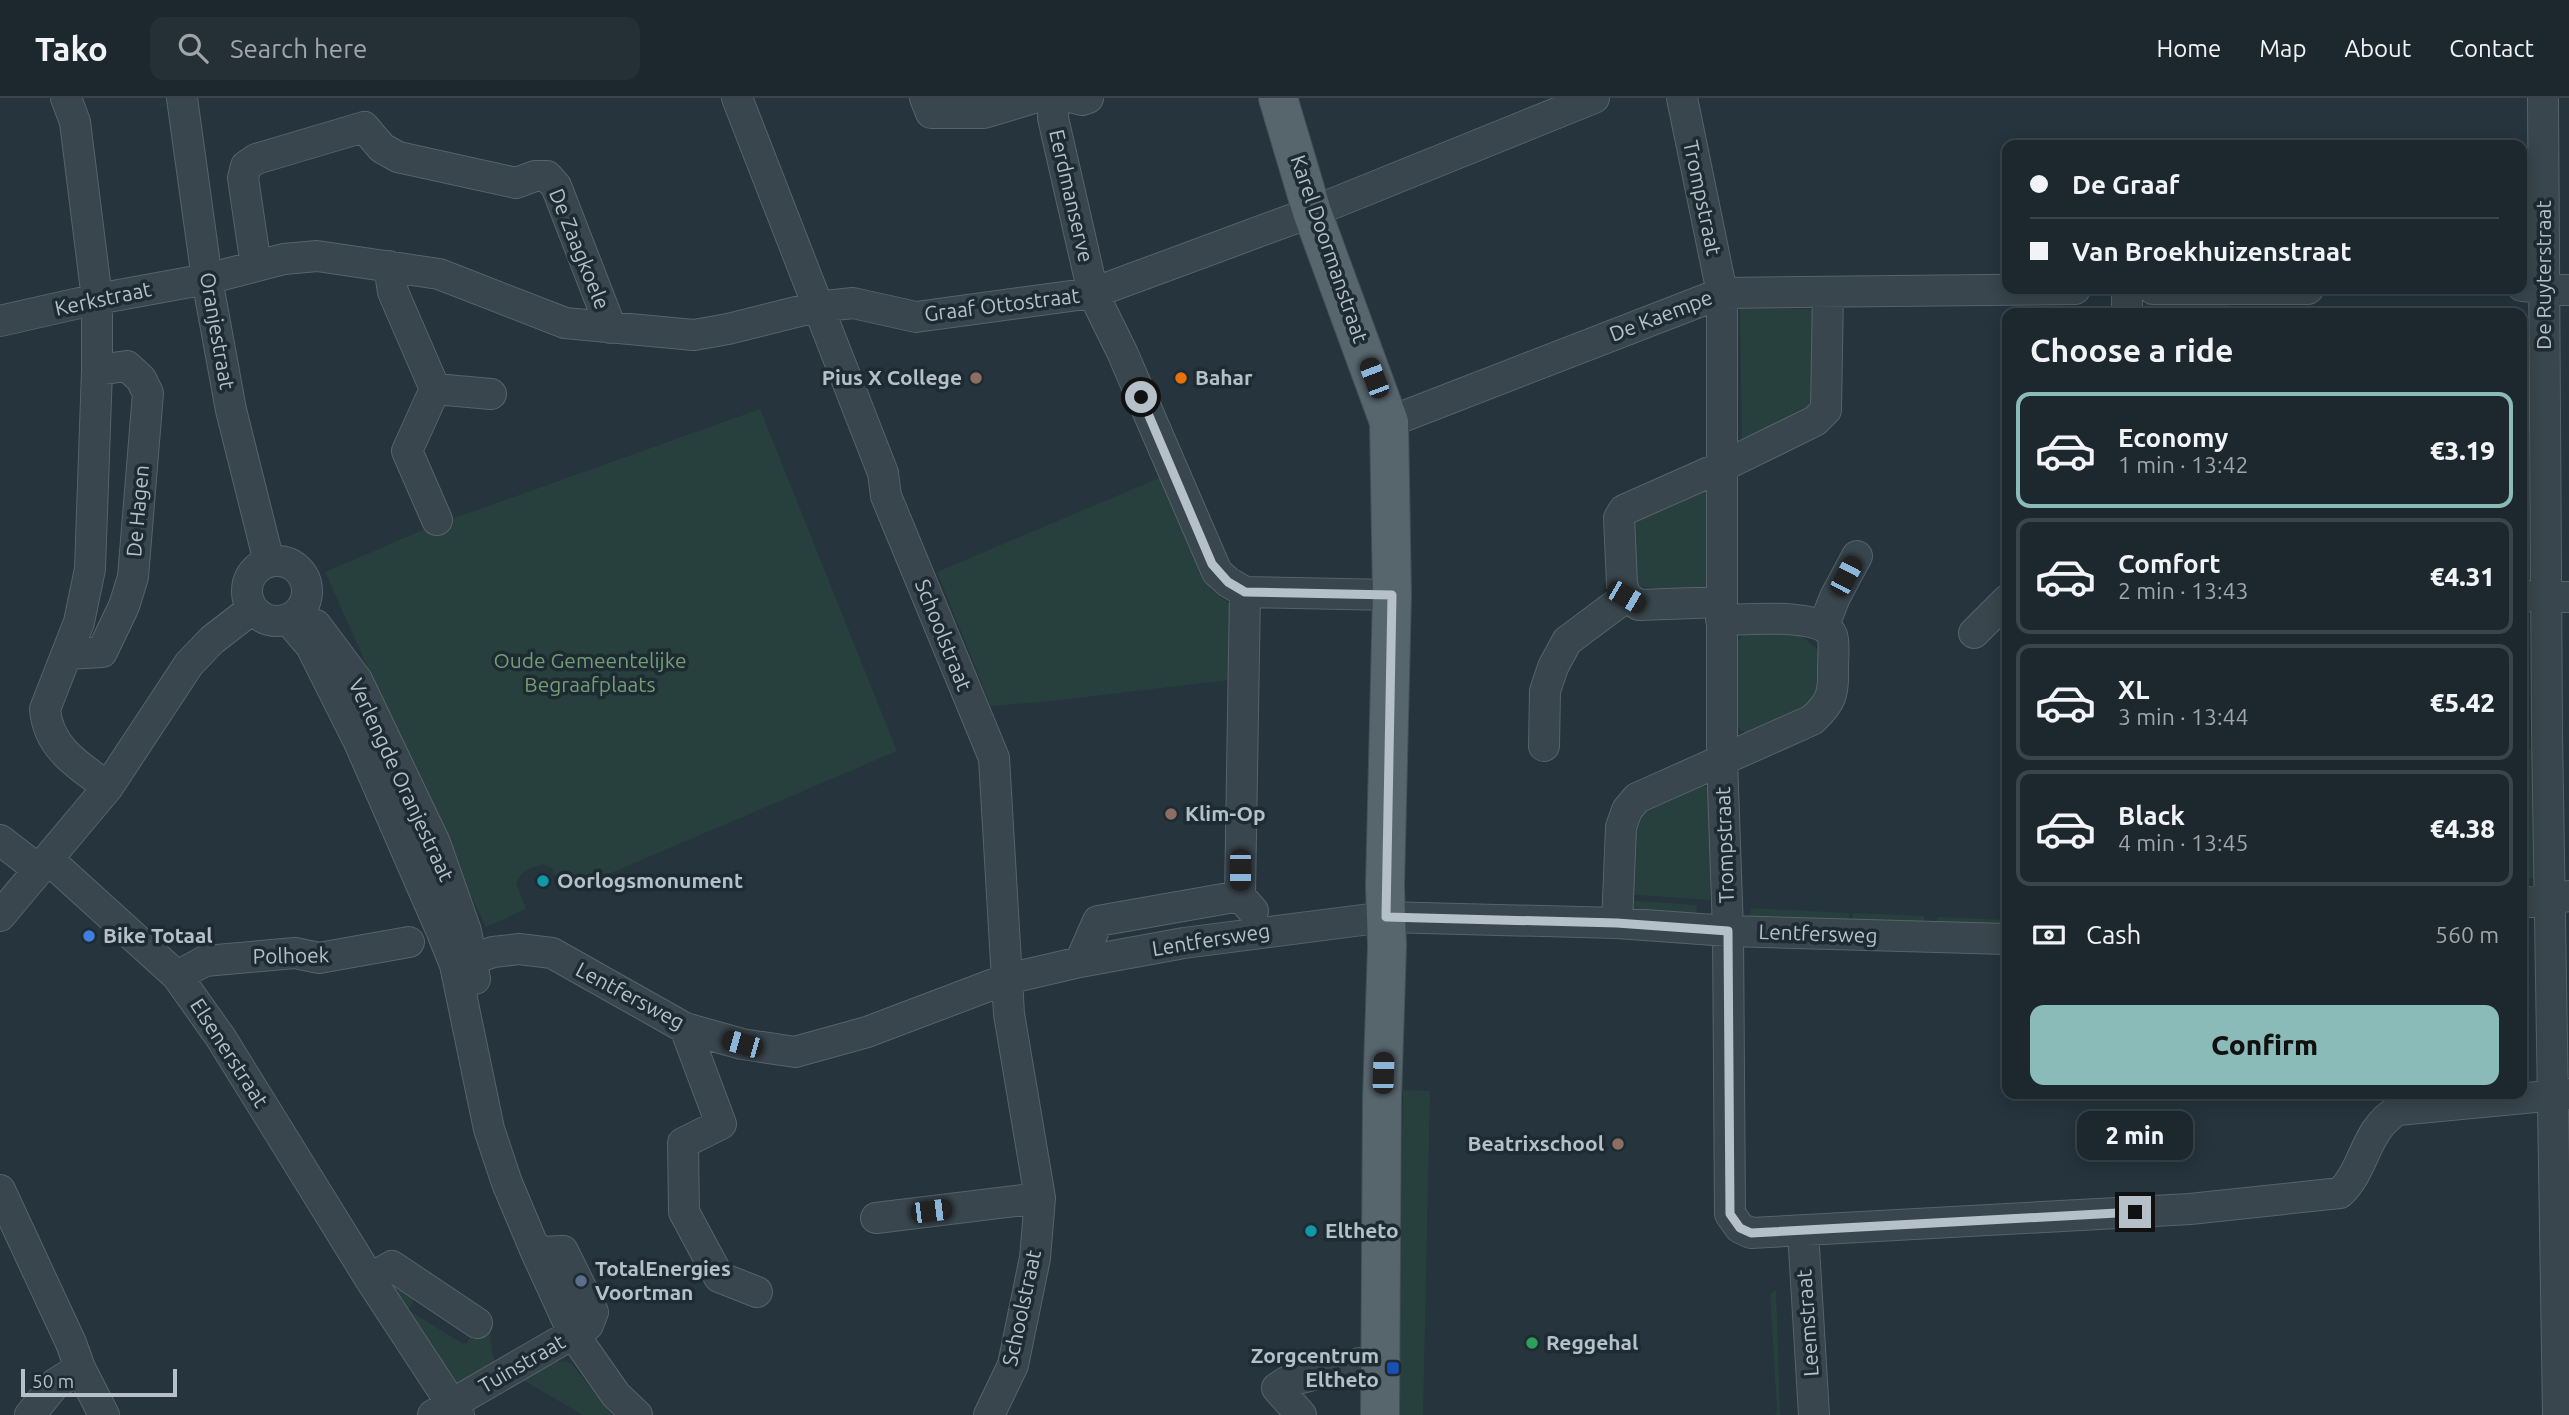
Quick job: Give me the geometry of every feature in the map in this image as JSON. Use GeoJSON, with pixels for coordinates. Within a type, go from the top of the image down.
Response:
{"type":"FeatureCollection","features":[{"type":"Feature","properties":{"kind":"main road","name":"Karel Doormanstraat"},"geometry":{"type":"LineString","coordinates":[[1278,98],[1312,212],[1389,422],[1392,595],[1380,1415]]}},
{"type":"Feature","properties":{"kind":"street","name":"De Hagen"},"geometry":{"type":"LineString","coordinates":[[66,98],[75,122],[97,299],[97,370],[90,569],[82,613],[45,709],[46,723],[58,746],[108,787]]}},
{"type":"Feature","properties":{"kind":"street","name":"Oranjestraat"},"geometry":{"type":"LineString","coordinates":[[182,98],[207,279],[230,410],[269,562]]}},
{"type":"Feature","properties":{"kind":"street","name":"Schoolstraat"},"geometry":{"type":"LineString","coordinates":[[737,98],[883,473],[886,496],[994,758],[1009,1014],[1041,1198],[1035,1258],[1013,1365],[989,1415]]}},
{"type":"Feature","properties":{"kind":"street"},"geometry":{"type":"LineString","coordinates":[[925,98],[931,113],[984,113],[1034,98]]}},
{"type":"Feature","properties":{"kind":"street","name":"Eerdmanserve"},"geometry":{"type":"LineString","coordinates":[[1054,98],[1053,118],[1093,293],[1122,352],[1212,564],[1228,582],[1245,592]]}},
{"type":"Feature","properties":{"kind":"street","name":"Eerdmanserve"},"geometry":{"type":"LineString","coordinates":[[1074,98],[1088,98]]}},
{"type":"Feature","properties":{"kind":"street","name":"Graaf Ottostraat"},"geometry":{"type":"LineString","coordinates":[[207,279],[284,259],[317,257],[389,265],[439,274],[565,323],[694,335],[817,307],[853,303],[916,317],[1093,293],[1312,212],[1594,98]]}},
{"type":"Feature","properties":{"kind":"street","name":"Trompstraat"},"geometry":{"type":"LineString","coordinates":[[1682,98],[1722,293],[1722,758],[1728,931],[1730,1214],[1740,1228],[1751,1233],[1803,1231],[2190,1209],[2340,1193],[2351,1182],[2367,1144],[2385,1118],[2398,1110],[2510,1099]]}},
{"type":"Feature","properties":{"kind":"street","name":"De Ruyterstraat"},"geometry":{"type":"LineString","coordinates":[[2543,98],[2545,288],[2534,457],[2546,597],[2534,736],[2561,1094],[2558,1415]]}},
{"type":"Feature","properties":{"kind":"street","name":"De Zaagkoele"},"geometry":{"type":"LineString","coordinates":[[256,266],[243,178],[246,166],[256,159],[364,127],[382,148],[398,156],[516,183],[535,176],[547,176],[556,186],[611,328]]}},
{"type":"Feature","properties":{"kind":"street"},"geometry":{"type":"LineString","coordinates":[[389,265],[393,292],[435,389],[407,451],[437,520]]}},
{"type":"Feature","properties":{"kind":"street","name":"Kerkstraat"},"geometry":{"type":"LineString","coordinates":[[0,321],[97,299],[207,279]]}},
{"type":"Feature","properties":{"kind":"street","name":"De Kaempe"},"geometry":{"type":"LineString","coordinates":[[1389,422],[1687,304],[1722,293],[2002,290]]}},
{"type":"Feature","properties":{"kind":"street"},"geometry":{"type":"LineString","coordinates":[[1828,292],[1826,410],[1815,421],[1625,510],[1619,518],[1622,584],[1626,597],[1639,605],[1809,620],[1824,625],[1835,597],[1857,556]]}},
{"type":"Feature","properties":{"kind":"street"},"geometry":{"type":"LineString","coordinates":[[2185,294],[2237,302],[2281,294]]}},
{"type":"Feature","properties":{"kind":"street","name":"De Hagen"},"geometry":{"type":"LineString","coordinates":[[66,654],[102,652],[124,606],[133,577],[148,393],[141,379],[127,366],[97,370]]}},
{"type":"Feature","properties":{"kind":"street"},"geometry":{"type":"LineString","coordinates":[[435,389],[491,394]]}},
{"type":"Feature","properties":{"kind":"street"},"geometry":{"type":"LineString","coordinates":[[281,561],[293,565],[302,573],[307,584],[307,596],[296,613],[273,621],[258,615],[252,609],[247,596],[248,581],[256,569],[269,562],[281,561]]}},
{"type":"Feature","properties":{"kind":"street"},"geometry":{"type":"LineString","coordinates":[[1268,931],[1240,896],[1245,592],[1392,595]]}},
{"type":"Feature","properties":{"kind":"street"},"geometry":{"type":"LineString","coordinates":[[1544,746],[1545,691],[1566,641],[1626,597]]}},
{"type":"Feature","properties":{"kind":"street"},"geometry":{"type":"LineString","coordinates":[[1974,633],[2002,605]]}},
{"type":"Feature","properties":{"kind":"street"},"geometry":{"type":"LineString","coordinates":[[0,915],[108,787],[189,664],[212,639],[252,609]]}},
{"type":"Feature","properties":{"kind":"street","name":"Verlengde Oranjestraat"},"geometry":{"type":"LineString","coordinates":[[296,613],[357,680],[435,843],[466,931],[464,962],[482,1045],[481,1091],[489,1129],[507,1184],[574,1335],[617,1395],[637,1415]]}},
{"type":"Feature","properties":{"kind":"street","name":"Trompstraat"},"geometry":{"type":"LineString","coordinates":[[1617,923],[1620,827],[1627,810],[1637,798],[1812,720],[1828,706],[1833,687],[1832,635],[1824,625]]}},
{"type":"Feature","properties":{"kind":"street","name":"Elsenerstraat"},"geometry":{"type":"LineString","coordinates":[[0,840],[44,864],[177,976],[221,1038],[448,1411]]}},
{"type":"Feature","properties":{"kind":"street"},"geometry":{"type":"LineString","coordinates":[[1080,962],[1098,921],[1240,896]]}},
{"type":"Feature","properties":{"kind":"street","name":"Lentfersweg"},"geometry":{"type":"LineString","coordinates":[[464,962],[493,952],[519,949],[552,953],[685,1027],[742,1044],[795,1052],[867,1032],[1007,979],[1080,962],[1268,931],[1386,917],[1617,923],[1728,931],[2002,939]]}},
{"type":"Feature","properties":{"kind":"street","name":"Polhoek"},"geometry":{"type":"LineString","coordinates":[[177,976],[205,961],[295,953],[319,958],[409,942]]}},
{"type":"Feature","properties":{"kind":"street"},"geometry":{"type":"LineString","coordinates":[[685,1027],[721,1124],[683,1143],[684,1212],[719,1277],[757,1292]]}},
{"type":"Feature","properties":{"kind":"street","name":"Trompstraat"},"geometry":{"type":"LineString","coordinates":[[2527,1097],[2561,1094]]}},
{"type":"Feature","properties":{"kind":"street"},"geometry":{"type":"LineString","coordinates":[[0,1190],[71,1343],[79,1368],[104,1415]]}},
{"type":"Feature","properties":{"kind":"street"},"geometry":{"type":"LineString","coordinates":[[876,1217],[1041,1198]]}},
{"type":"Feature","properties":{"kind":"street","name":"Leemstraat"},"geometry":{"type":"LineString","coordinates":[[1803,1231],[1814,1415]]}},
{"type":"Feature","properties":{"kind":"street"},"geometry":{"type":"LineString","coordinates":[[370,1279],[392,1266],[477,1323]]}},
{"type":"Feature","properties":{"kind":"street","name":"Tuinstraat"},"geometry":{"type":"LineString","coordinates":[[448,1411],[574,1335]]}},
{"type":"Feature","properties":{"kind":"street"},"geometry":{"type":"LineString","coordinates":[[1301,1415],[1277,1388],[1286,1382],[1360,1363],[1379,1364]]}},
{"type":"Feature","properties":{"kind":"street"},"geometry":{"type":"LineString","coordinates":[[30,1415],[55,1384],[79,1368]]}},
{"type":"Feature","properties":{"kind":"green space"},"geometry":{"type":"Polygon","coordinates":[[[2228,300],[2228,308],[2145,308],[2145,301],[2228,300]]]}},
{"type":"Feature","properties":{"kind":"green space"},"geometry":{"type":"Polygon","coordinates":[[[1740,307],[1825,310],[1822,408],[1742,443],[1740,307]]]}},
{"type":"Feature","properties":{"kind":"green space","name":"Oude Gemeentelijke Begraafplaats"},"geometry":{"type":"Polygon","coordinates":[[[760,409],[897,751],[564,893],[552,868],[543,864],[530,868],[516,883],[526,909],[486,927],[325,572],[432,526],[760,409]]]}},
{"type":"Feature","properties":{"kind":"green space"},"geometry":{"type":"Polygon","coordinates":[[[2531,471],[2533,581],[2527,581],[2527,473],[2531,471]]]}},
{"type":"Feature","properties":{"kind":"green space"},"geometry":{"type":"Polygon","coordinates":[[[1164,476],[1211,590],[1230,604],[1228,680],[991,706],[937,572],[1164,476]]]}},
{"type":"Feature","properties":{"kind":"green space"},"geometry":{"type":"Polygon","coordinates":[[[1707,486],[1711,593],[1632,586],[1629,518],[1707,486]]]}},
{"type":"Feature","properties":{"kind":"green space"},"geometry":{"type":"Polygon","coordinates":[[[1790,626],[1823,654],[1817,706],[1747,739],[1747,733],[1737,725],[1738,640],[1746,633],[1790,626]]]}},
{"type":"Feature","properties":{"kind":"green space"},"geometry":{"type":"Polygon","coordinates":[[[2535,747],[2535,878],[2527,879],[2527,750],[2535,747]]]}},
{"type":"Feature","properties":{"kind":"green space"},"geometry":{"type":"Polygon","coordinates":[[[1703,783],[1709,790],[1710,900],[1624,894],[1624,823],[1649,807],[1703,783]]]}},
{"type":"Feature","properties":{"kind":"green space"},"geometry":{"type":"Polygon","coordinates":[[[1624,900],[1697,905],[1696,919],[1632,916],[1624,900]]]}},
{"type":"Feature","properties":{"kind":"green space"},"geometry":{"type":"Polygon","coordinates":[[[1751,908],[1849,913],[1849,920],[1775,916],[1766,924],[1750,923],[1751,908]]]}},
{"type":"Feature","properties":{"kind":"green space"},"geometry":{"type":"Polygon","coordinates":[[[1853,913],[1924,916],[1924,923],[1852,920],[1853,913]]]}},
{"type":"Feature","properties":{"kind":"green space"},"geometry":{"type":"Polygon","coordinates":[[[1937,917],[2002,920],[2002,931],[1936,924],[1937,917]]]}},
{"type":"Feature","properties":{"kind":"green space"},"geometry":{"type":"Polygon","coordinates":[[[1403,1090],[1430,1091],[1423,1415],[1399,1415],[1403,1090]]]}},
{"type":"Feature","properties":{"kind":"green space"},"geometry":{"type":"Polygon","coordinates":[[[389,1279],[419,1291],[408,1310],[465,1345],[474,1332],[489,1327],[493,1357],[499,1368],[464,1389],[449,1384],[383,1284],[389,1279]]]}},
{"type":"Feature","properties":{"kind":"green space"},"geometry":{"type":"Polygon","coordinates":[[[1776,1290],[1780,1415],[1775,1415],[1777,1410],[1770,1295],[1776,1290]]]}},
{"type":"Feature","properties":{"kind":"green space"},"geometry":{"type":"Polygon","coordinates":[[[553,1362],[571,1363],[612,1415],[583,1415],[523,1380],[553,1362]]]}},
{"type":"Feature","properties":{"kind":"place","name":"Pius X College"},"geometry":{"type":"Point","coordinates":[976,378]}},
{"type":"Feature","properties":{"kind":"place","name":"Bahar"},"geometry":{"type":"Point","coordinates":[1181,378]}},
{"type":"Feature","properties":{"kind":"place","name":"Klim-Op"},"geometry":{"type":"Point","coordinates":[1171,814]}},
{"type":"Feature","properties":{"kind":"place","name":"Oorlogsmonument"},"geometry":{"type":"Point","coordinates":[543,881]}},
{"type":"Feature","properties":{"kind":"place","name":"Bike Totaal"},"geometry":{"type":"Point","coordinates":[89,936]}},
{"type":"Feature","properties":{"kind":"place","name":"Beatrixschool"},"geometry":{"type":"Point","coordinates":[1618,1144]}},
{"type":"Feature","properties":{"kind":"place","name":"Eltheto"},"geometry":{"type":"Point","coordinates":[1311,1231]}},
{"type":"Feature","properties":{"kind":"place","name":"TotalEnergies Voortman"},"geometry":{"type":"Point","coordinates":[581,1281]}},
{"type":"Feature","properties":{"kind":"place","name":"Reggehal"},"geometry":{"type":"Point","coordinates":[1532,1343]}},
{"type":"Feature","properties":{"kind":"place","name":"Zorgcentrum Eltheto"},"geometry":{"type":"Point","coordinates":[1393,1368]}},
{"type":"Feature","properties":{"kind":"route"},"geometry":{"type":"LineString","coordinates":[[1141,397],[1212,564],[1228,582],[1245,592],[1392,595],[1386,917],[1617,923],[1728,931],[1730,1214],[1740,1228],[1751,1233],[2135,1212]]}}]}
